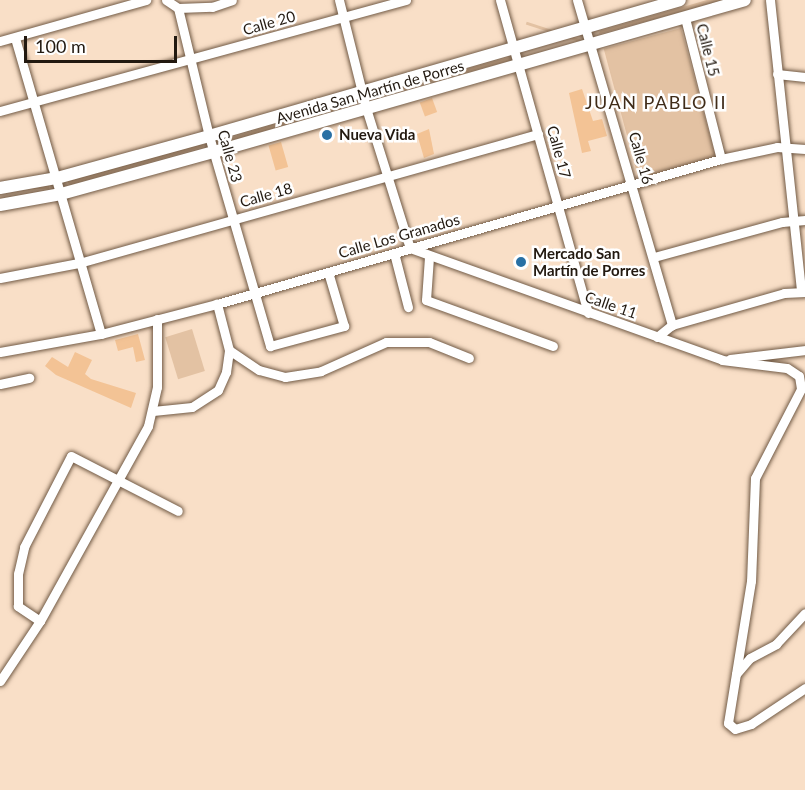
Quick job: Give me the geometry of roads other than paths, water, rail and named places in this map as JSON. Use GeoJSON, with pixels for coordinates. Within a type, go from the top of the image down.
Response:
{"type":"FeatureCollection","features":[{"type":"Feature","properties":{"kind":"main road","name":"Avenida San Martín de Porres"},"geometry":{"type":"LineString","coordinates":[[0,188],[57,178],[209,136],[584,28],[648,4],[680,0]]}},
{"type":"Feature","properties":{"kind":"main road","name":"Avenida San Martín de Porres"},"geometry":{"type":"LineString","coordinates":[[0,205],[61,194],[214,152],[593,46],[745,0]]}},
{"type":"Feature","properties":{"kind":"street"},"geometry":{"type":"LineString","coordinates":[[1,38],[15,38],[146,0]]}},
{"type":"Feature","properties":{"kind":"street"},"geometry":{"type":"LineString","coordinates":[[166,0],[178,8],[212,8],[232,0]]}},
{"type":"Feature","properties":{"kind":"street"},"geometry":{"type":"LineString","coordinates":[[339,0],[341,18],[366,108],[410,248]]}},
{"type":"Feature","properties":{"kind":"street","name":"Calle 20"},"geometry":{"type":"LineString","coordinates":[[0,111],[189,62],[406,0]]}},
{"type":"Feature","properties":{"kind":"street","name":"Calle 17"},"geometry":{"type":"LineString","coordinates":[[500,0],[588,313]]}},
{"type":"Feature","properties":{"kind":"street","name":"Calle 16"},"geometry":{"type":"LineString","coordinates":[[577,0],[584,28],[593,46],[672,325]]}},
{"type":"Feature","properties":{"kind":"street"},"geometry":{"type":"LineString","coordinates":[[657,337],[672,325],[803,291],[792,219],[770,0]]}},
{"type":"Feature","properties":{"kind":"street","name":"Calle 23"},"geometry":{"type":"LineString","coordinates":[[178,8],[189,62],[209,136],[270,346],[344,326],[328,272]]}},
{"type":"Feature","properties":{"kind":"street","name":"Calle 15"},"geometry":{"type":"LineString","coordinates":[[685,18],[721,159]]}},
{"type":"Feature","properties":{"kind":"street"},"geometry":{"type":"LineString","coordinates":[[15,38],[101,334]]}},
{"type":"Feature","properties":{"kind":"street"},"geometry":{"type":"LineString","coordinates":[[777,74],[805,77]]}},
{"type":"Feature","properties":{"kind":"street","name":"Calle 18"},"geometry":{"type":"LineString","coordinates":[[0,278],[79,263],[538,134]]}},
{"type":"Feature","properties":{"kind":"street","name":"Calle Los Granados"},"geometry":{"type":"LineString","coordinates":[[0,352],[101,334],[217,304],[721,159],[785,146],[805,149]]}},
{"type":"Feature","properties":{"kind":"street"},"geometry":{"type":"LineString","coordinates":[[654,257],[792,219],[805,220]]}},
{"type":"Feature","properties":{"kind":"street","name":"Calle 11"},"geometry":{"type":"LineString","coordinates":[[410,248],[722,360],[787,368],[801,381],[801,389],[755,478],[751,581],[733,676]]}},
{"type":"Feature","properties":{"kind":"street"},"geometry":{"type":"LineString","coordinates":[[394,253],[408,307]]}},
{"type":"Feature","properties":{"kind":"street"},"geometry":{"type":"LineString","coordinates":[[429,256],[426,300],[554,346]]}},
{"type":"Feature","properties":{"kind":"street"},"geometry":{"type":"LineString","coordinates":[[153,411],[192,407],[208,400],[218,390],[226,372],[229,350],[217,304]]}},
{"type":"Feature","properties":{"kind":"street"},"geometry":{"type":"LineString","coordinates":[[0,681],[40,621],[153,411],[159,345],[157,319]]}},
{"type":"Feature","properties":{"kind":"street"},"geometry":{"type":"LineString","coordinates":[[229,350],[259,370],[285,377],[321,370],[386,342],[429,342],[469,358]]}},
{"type":"Feature","properties":{"kind":"street"},"geometry":{"type":"LineString","coordinates":[[722,360],[805,350]]}},
{"type":"Feature","properties":{"kind":"street"},"geometry":{"type":"LineString","coordinates":[[0,384],[29,378]]}},
{"type":"Feature","properties":{"kind":"street"},"geometry":{"type":"LineString","coordinates":[[40,621],[18,606],[18,574],[24,547],[71,456],[118,477],[178,511]]}},
{"type":"Feature","properties":{"kind":"street"},"geometry":{"type":"LineString","coordinates":[[805,613],[776,644],[750,658],[733,676],[727,713],[728,723],[735,729],[752,724],[805,688]]}},
{"type":"Feature","properties":{"kind":"place","name":"Nueva Vida"},"geometry":{"type":"Point","coordinates":[327,135]}},
{"type":"Feature","properties":{"kind":"place","name":"Mercado San Martín de Porres"},"geometry":{"type":"Point","coordinates":[521,262]}},
{"type":"Feature","properties":{"kind":"district","name":"JUAN PABLO II"},"geometry":{"type":"Point","coordinates":[656,102]}}]}
